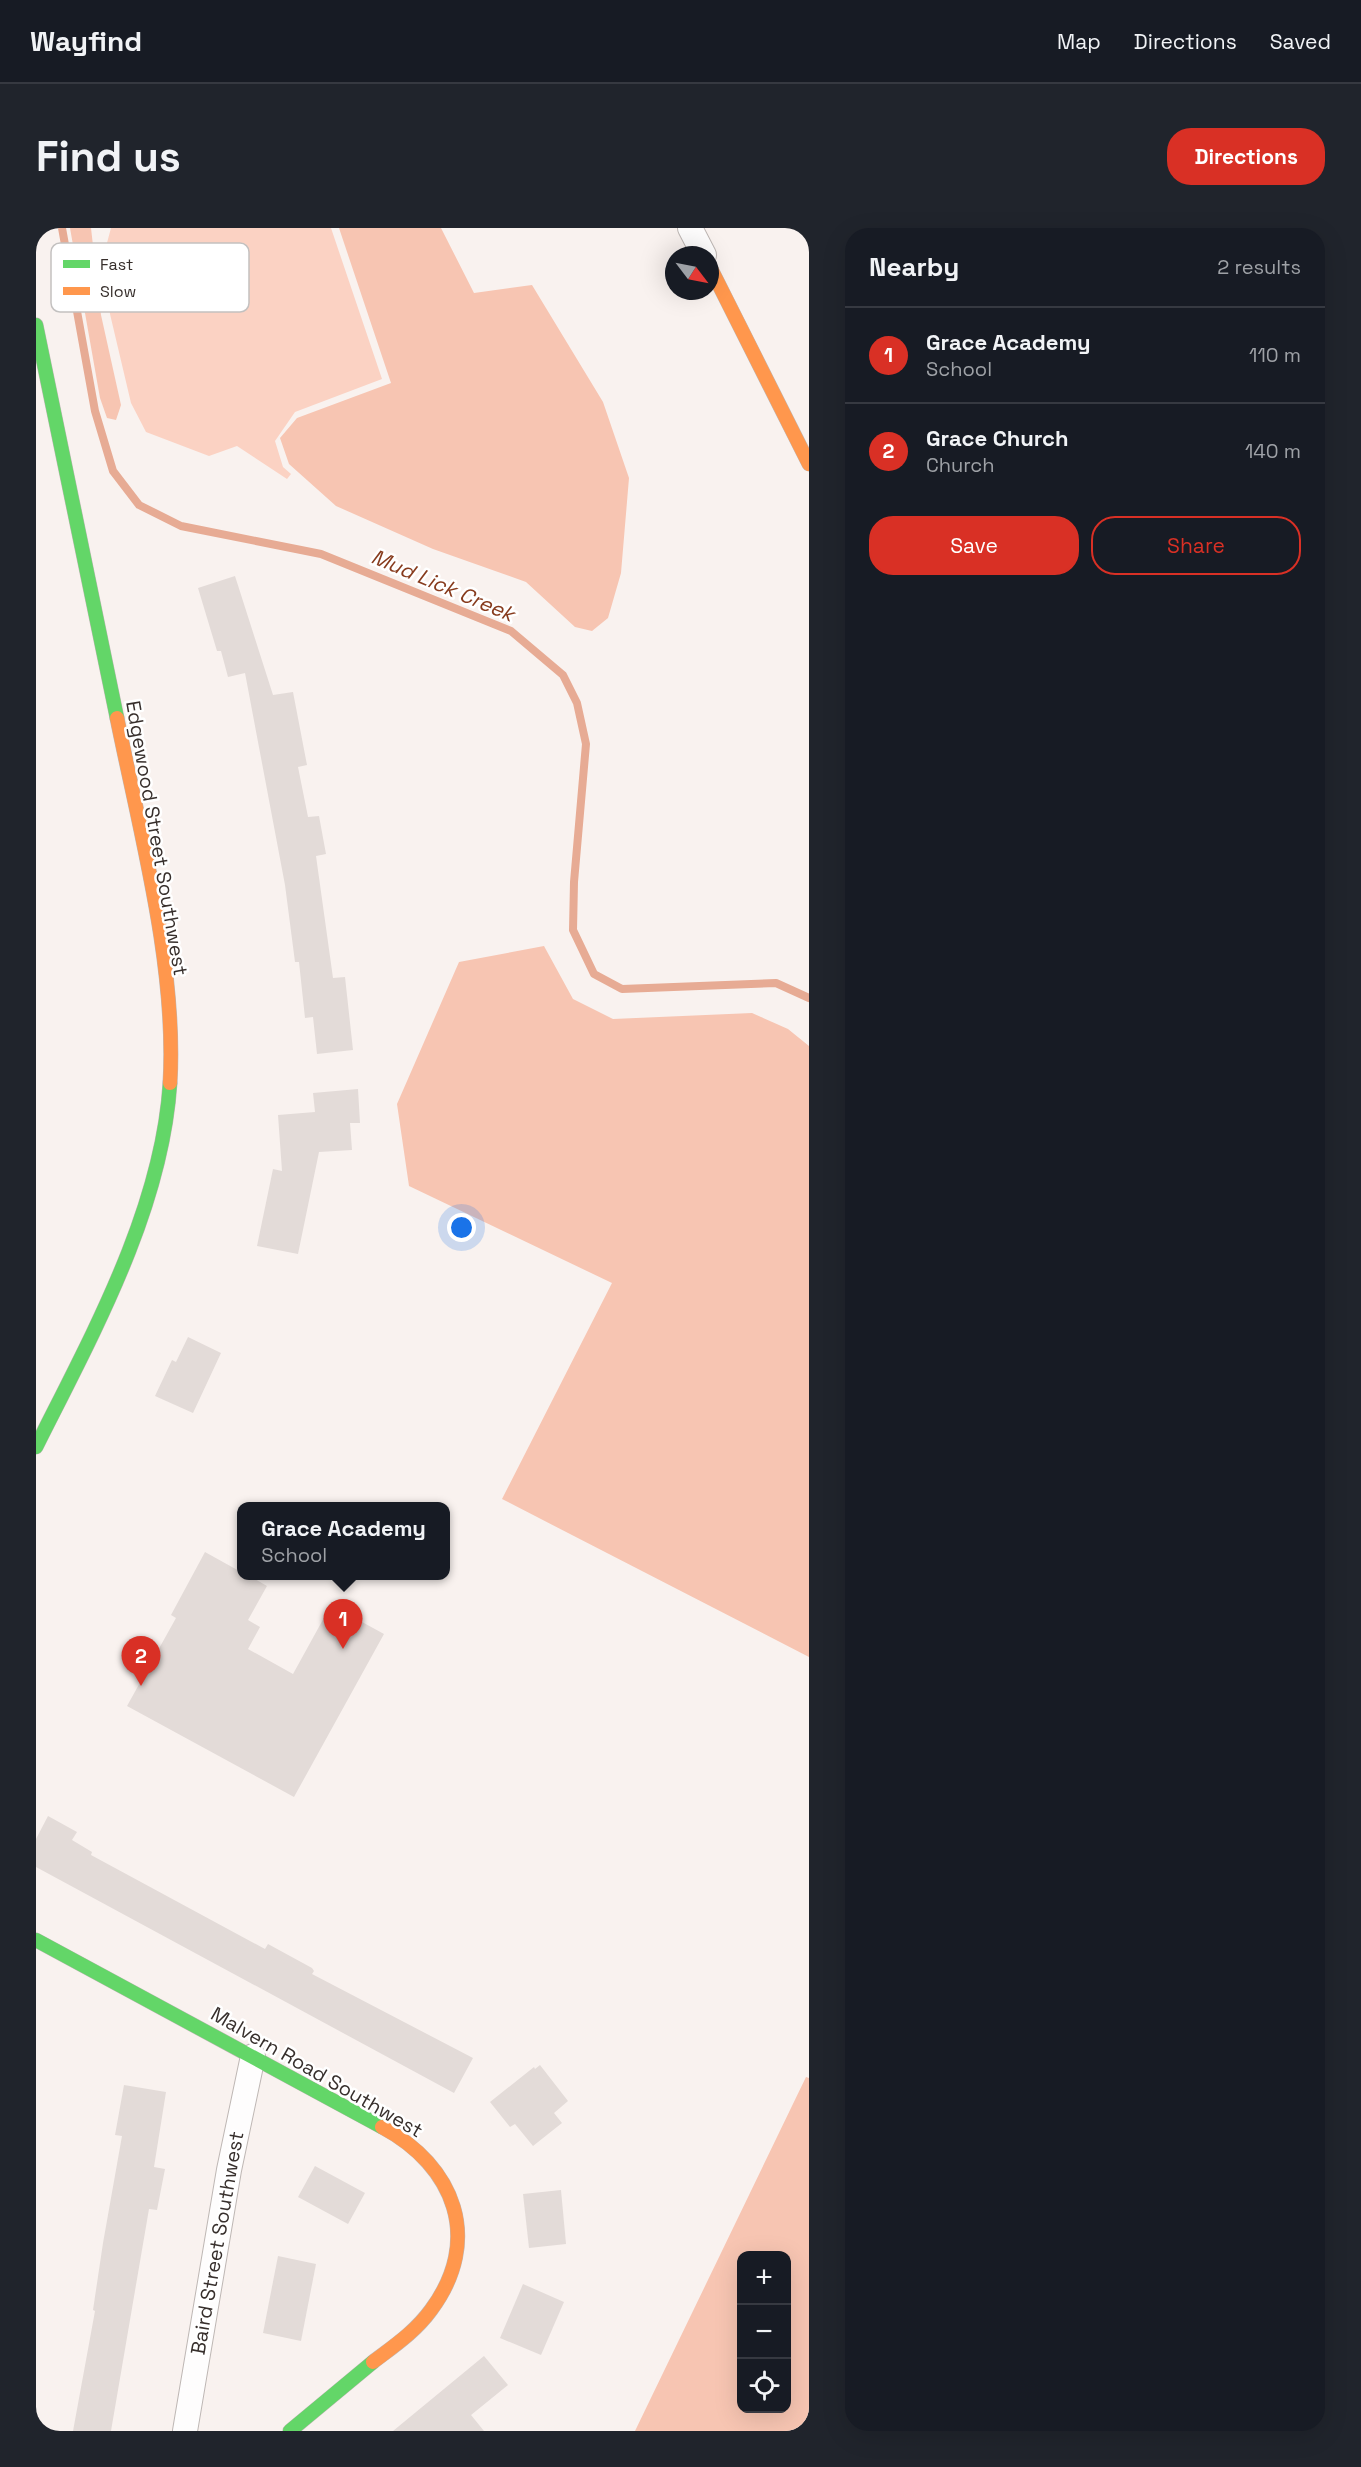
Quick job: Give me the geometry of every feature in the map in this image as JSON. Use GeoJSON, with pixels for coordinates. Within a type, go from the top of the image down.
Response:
{"type":"FeatureCollection","features":[{"type":"Feature","properties":{"kind":"street"},"geometry":{"type":"LineString","coordinates":[[690,228],[699,246]]}},
{"type":"Feature","properties":{"kind":"street"},"geometry":{"type":"LineString","coordinates":[[719,285],[809,464]]}},
{"type":"Feature","properties":{"kind":"street","name":"Edgewood Street Southwest"},"geometry":{"type":"LineString","coordinates":[[36,325],[161,946],[169,1031],[169,1090],[160,1147],[146,1203],[96,1322],[36,1447]]}},
{"type":"Feature","properties":{"kind":"street","name":"Malvern Road Southwest"},"geometry":{"type":"LineString","coordinates":[[36,1940],[399,2136],[422,2154],[440,2176],[452,2202],[458,2224],[456,2253],[448,2281],[435,2306],[416,2328],[290,2431]]}},
{"type":"Feature","properties":{"kind":"street","name":"Baird Street Southwest"},"geometry":{"type":"LineString","coordinates":[[185,2431],[227,2181],[253,2056]]}},
{"type":"Feature","properties":{"kind":"shaded area"},"geometry":{"type":"Polygon","coordinates":[[[70,228],[91,228],[93,243],[73,243],[70,228]]]}},
{"type":"Feature","properties":{"kind":"shaded area"},"geometry":{"type":"Polygon","coordinates":[[[111,228],[331,228],[382,379],[295,412],[275,441],[283,467],[291,474],[287,479],[237,446],[209,456],[146,432],[131,403],[110,312],[249,312],[249,243],[107,243],[111,228]]]}},
{"type":"Feature","properties":{"kind":"shaded area"},"geometry":{"type":"Polygon","coordinates":[[[339,228],[441,228],[474,293],[532,285],[603,402],[629,478],[621,573],[608,618],[592,631],[575,627],[526,582],[433,549],[336,506],[289,464],[280,438],[297,418],[391,383],[339,228]]]}},
{"type":"Feature","properties":{"kind":"shaded area"},"geometry":{"type":"Polygon","coordinates":[[[85,312],[101,312],[121,405],[116,420],[107,418],[100,398],[85,312]]]}},
{"type":"Feature","properties":{"kind":"shaded area"},"geometry":{"type":"Polygon","coordinates":[[[544,946],[573,999],[613,1019],[752,1013],[788,1029],[809,1046],[809,1657],[502,1499],[612,1283],[409,1186],[397,1104],[459,962],[544,946]]]}},
{"type":"Feature","properties":{"kind":"shaded area"},"geometry":{"type":"Polygon","coordinates":[[[806,2077],[809,2078],[809,2431],[635,2431],[806,2077]]]}},
{"type":"Feature","properties":{"kind":"building"},"geometry":{"type":"Polygon","coordinates":[[[235,576],[273,695],[293,692],[307,765],[298,767],[308,817],[319,816],[326,854],[316,856],[333,978],[345,977],[353,1050],[317,1054],[313,1017],[305,1018],[299,962],[295,962],[285,885],[245,673],[228,677],[221,651],[217,651],[198,588],[235,576]]]}},
{"type":"Feature","properties":{"kind":"building"},"geometry":{"type":"Polygon","coordinates":[[[358,1089],[360,1123],[350,1123],[352,1150],[319,1152],[298,1254],[257,1246],[273,1169],[282,1171],[278,1115],[315,1112],[313,1093],[358,1089]]]}},
{"type":"Feature","properties":{"kind":"building"},"geometry":{"type":"Polygon","coordinates":[[[188,1337],[221,1353],[193,1413],[155,1396],[172,1360],[176,1362],[188,1337]]]}},
{"type":"Feature","properties":{"kind":"building"},"geometry":{"type":"Polygon","coordinates":[[[205,1552],[237,1570],[237,1580],[257,1580],[267,1586],[248,1620],[260,1627],[248,1649],[293,1674],[331,1605],[384,1634],[294,1797],[127,1706],[176,1618],[171,1615],[205,1552]]]}},
{"type":"Feature","properties":{"kind":"building"},"geometry":{"type":"Polygon","coordinates":[[[48,1816],[77,1832],[72,1840],[92,1852],[91,1855],[265,1949],[268,1944],[312,1968],[314,1971],[312,1974],[473,2058],[454,2093],[36,1867],[36,1839],[48,1816]]]}},
{"type":"Feature","properties":{"kind":"building"},"geometry":{"type":"Polygon","coordinates":[[[540,2065],[568,2101],[554,2113],[562,2123],[533,2146],[515,2124],[510,2127],[490,2102],[534,2067],[535,2069],[540,2065]]]}},
{"type":"Feature","properties":{"kind":"building"},"geometry":{"type":"Polygon","coordinates":[[[124,2085],[166,2092],[154,2167],[165,2169],[157,2210],[149,2209],[111,2431],[73,2431],[95,2311],[93,2310],[103,2243],[122,2136],[115,2135],[124,2085]]]}},
{"type":"Feature","properties":{"kind":"building"},"geometry":{"type":"Polygon","coordinates":[[[315,2166],[365,2193],[348,2224],[298,2197],[315,2166]]]}},
{"type":"Feature","properties":{"kind":"building"},"geometry":{"type":"Polygon","coordinates":[[[561,2190],[566,2244],[529,2248],[523,2194],[561,2190]]]}},
{"type":"Feature","properties":{"kind":"building"},"geometry":{"type":"Polygon","coordinates":[[[278,2256],[316,2264],[301,2341],[263,2333],[278,2256]]]}},
{"type":"Feature","properties":{"kind":"building"},"geometry":{"type":"Polygon","coordinates":[[[523,2284],[564,2302],[541,2355],[500,2338],[523,2284]]]}},
{"type":"Feature","properties":{"kind":"building"},"geometry":{"type":"Polygon","coordinates":[[[484,2356],[508,2385],[471,2415],[484,2431],[393,2431],[484,2356]]]}},
{"type":"Feature","properties":{"kind":"waterway","name":"Mud Lick Creek"},"geometry":{"type":"LineString","coordinates":[[62,228],[65,243]]}},
{"type":"Feature","properties":{"kind":"waterway","name":"Mud Lick Creek"},"geometry":{"type":"LineString","coordinates":[[77,312],[95,411],[113,471],[139,505],[181,526],[321,554],[511,631],[563,675],[577,703],[586,744],[574,882],[573,930],[594,974],[622,989],[776,983],[809,998]]}},
{"type":"Feature","properties":{"kind":"traffic: fast"},"geometry":{"type":"LineString","coordinates":[[36,325],[117,718]]}},
{"type":"Feature","properties":{"kind":"traffic: fast"},"geometry":{"type":"LineString","coordinates":[[36,1447],[101,1316],[139,1224],[154,1178],[164,1131],[170,1083]]}},
{"type":"Feature","properties":{"kind":"traffic: fast"},"geometry":{"type":"LineString","coordinates":[[36,1940],[382,2127]]}},
{"type":"Feature","properties":{"kind":"traffic: fast"},"geometry":{"type":"LineString","coordinates":[[290,2431],[373,2362]]}},
{"type":"Feature","properties":{"kind":"traffic: slow"},"geometry":{"type":"LineString","coordinates":[[719,285],[809,464]]}},
{"type":"Feature","properties":{"kind":"traffic: slow"},"geometry":{"type":"LineString","coordinates":[[117,718],[146,853],[162,947],[171,1039],[170,1083]]}},
{"type":"Feature","properties":{"kind":"traffic: slow"},"geometry":{"type":"LineString","coordinates":[[373,2362],[411,2332],[431,2310],[447,2284],[456,2257],[458,2232],[453,2207],[443,2184],[428,2162],[407,2143],[382,2127]]}},
{"type":"Feature","properties":{"kind":"place","name":"Grace Academy"},"geometry":{"type":"Point","coordinates":[343,1649]}},
{"type":"Feature","properties":{"kind":"place","name":"Grace Church"},"geometry":{"type":"Point","coordinates":[141,1686]}}]}
